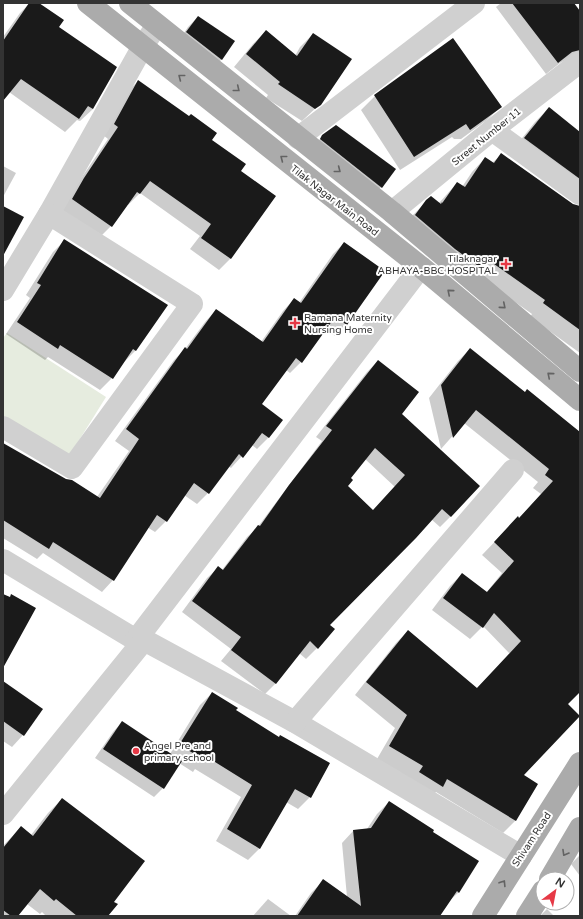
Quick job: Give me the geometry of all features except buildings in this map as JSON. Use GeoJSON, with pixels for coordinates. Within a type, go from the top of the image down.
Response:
{"type":"FeatureCollection","features":[{"type":"Feature","properties":{"kind":"main road","name":"Tilak Nagar Main Road"},"geometry":{"type":"LineString","coordinates":[[88,3],[421,268],[580,400]]}},
{"type":"Feature","properties":{"kind":"main road"},"geometry":{"type":"LineString","coordinates":[[130,3],[392,212],[580,371]]}},
{"type":"Feature","properties":{"kind":"main road","name":"Shivam Road"},"geometry":{"type":"LineString","coordinates":[[483,916],[580,763]]}},
{"type":"Feature","properties":{"kind":"main road"},"geometry":{"type":"LineString","coordinates":[[555,871],[580,828]]}},
{"type":"Feature","properties":{"kind":"main road"},"geometry":{"type":"LineString","coordinates":[[527,916],[535,904]]}},
{"type":"Feature","properties":{"kind":"street"},"geometry":{"type":"LineString","coordinates":[[298,138],[474,3]]}},
{"type":"Feature","properties":{"kind":"street"},"geometry":{"type":"LineString","coordinates":[[3,290],[50,214],[142,46],[157,25]]}},
{"type":"Feature","properties":{"kind":"street","name":"Street Number 11"},"geometry":{"type":"LineString","coordinates":[[392,212],[492,130],[580,62]]}},
{"type":"Feature","properties":{"kind":"street"},"geometry":{"type":"LineString","coordinates":[[492,130],[580,194]]}},
{"type":"Feature","properties":{"kind":"street"},"geometry":{"type":"LineString","coordinates":[[3,427],[72,468],[192,304],[50,214]]}},
{"type":"Feature","properties":{"kind":"street"},"geometry":{"type":"LineString","coordinates":[[3,814],[140,640],[421,268]]}},
{"type":"Feature","properties":{"kind":"street"},"geometry":{"type":"LineString","coordinates":[[295,722],[513,470]]}},
{"type":"Feature","properties":{"kind":"street"},"geometry":{"type":"LineString","coordinates":[[3,560],[140,640],[295,722],[521,856]]}},
{"type":"Feature","properties":{"kind":"shaded area"},"geometry":{"type":"Polygon","coordinates":[[[7,333],[106,397],[68,458],[3,419],[3,338],[7,333]]]}},
{"type":"Feature","properties":{"kind":"place","name":"Tilaknagar ABHAYA-BBC HOSPITAL"},"geometry":{"type":"Point","coordinates":[506,264]}},
{"type":"Feature","properties":{"kind":"place","name":"Ramana Maternity Nursing Home"},"geometry":{"type":"Point","coordinates":[295,323]}},
{"type":"Feature","properties":{"kind":"place","name":"Angel Pre and primary school"},"geometry":{"type":"Point","coordinates":[136,751]}}]}
